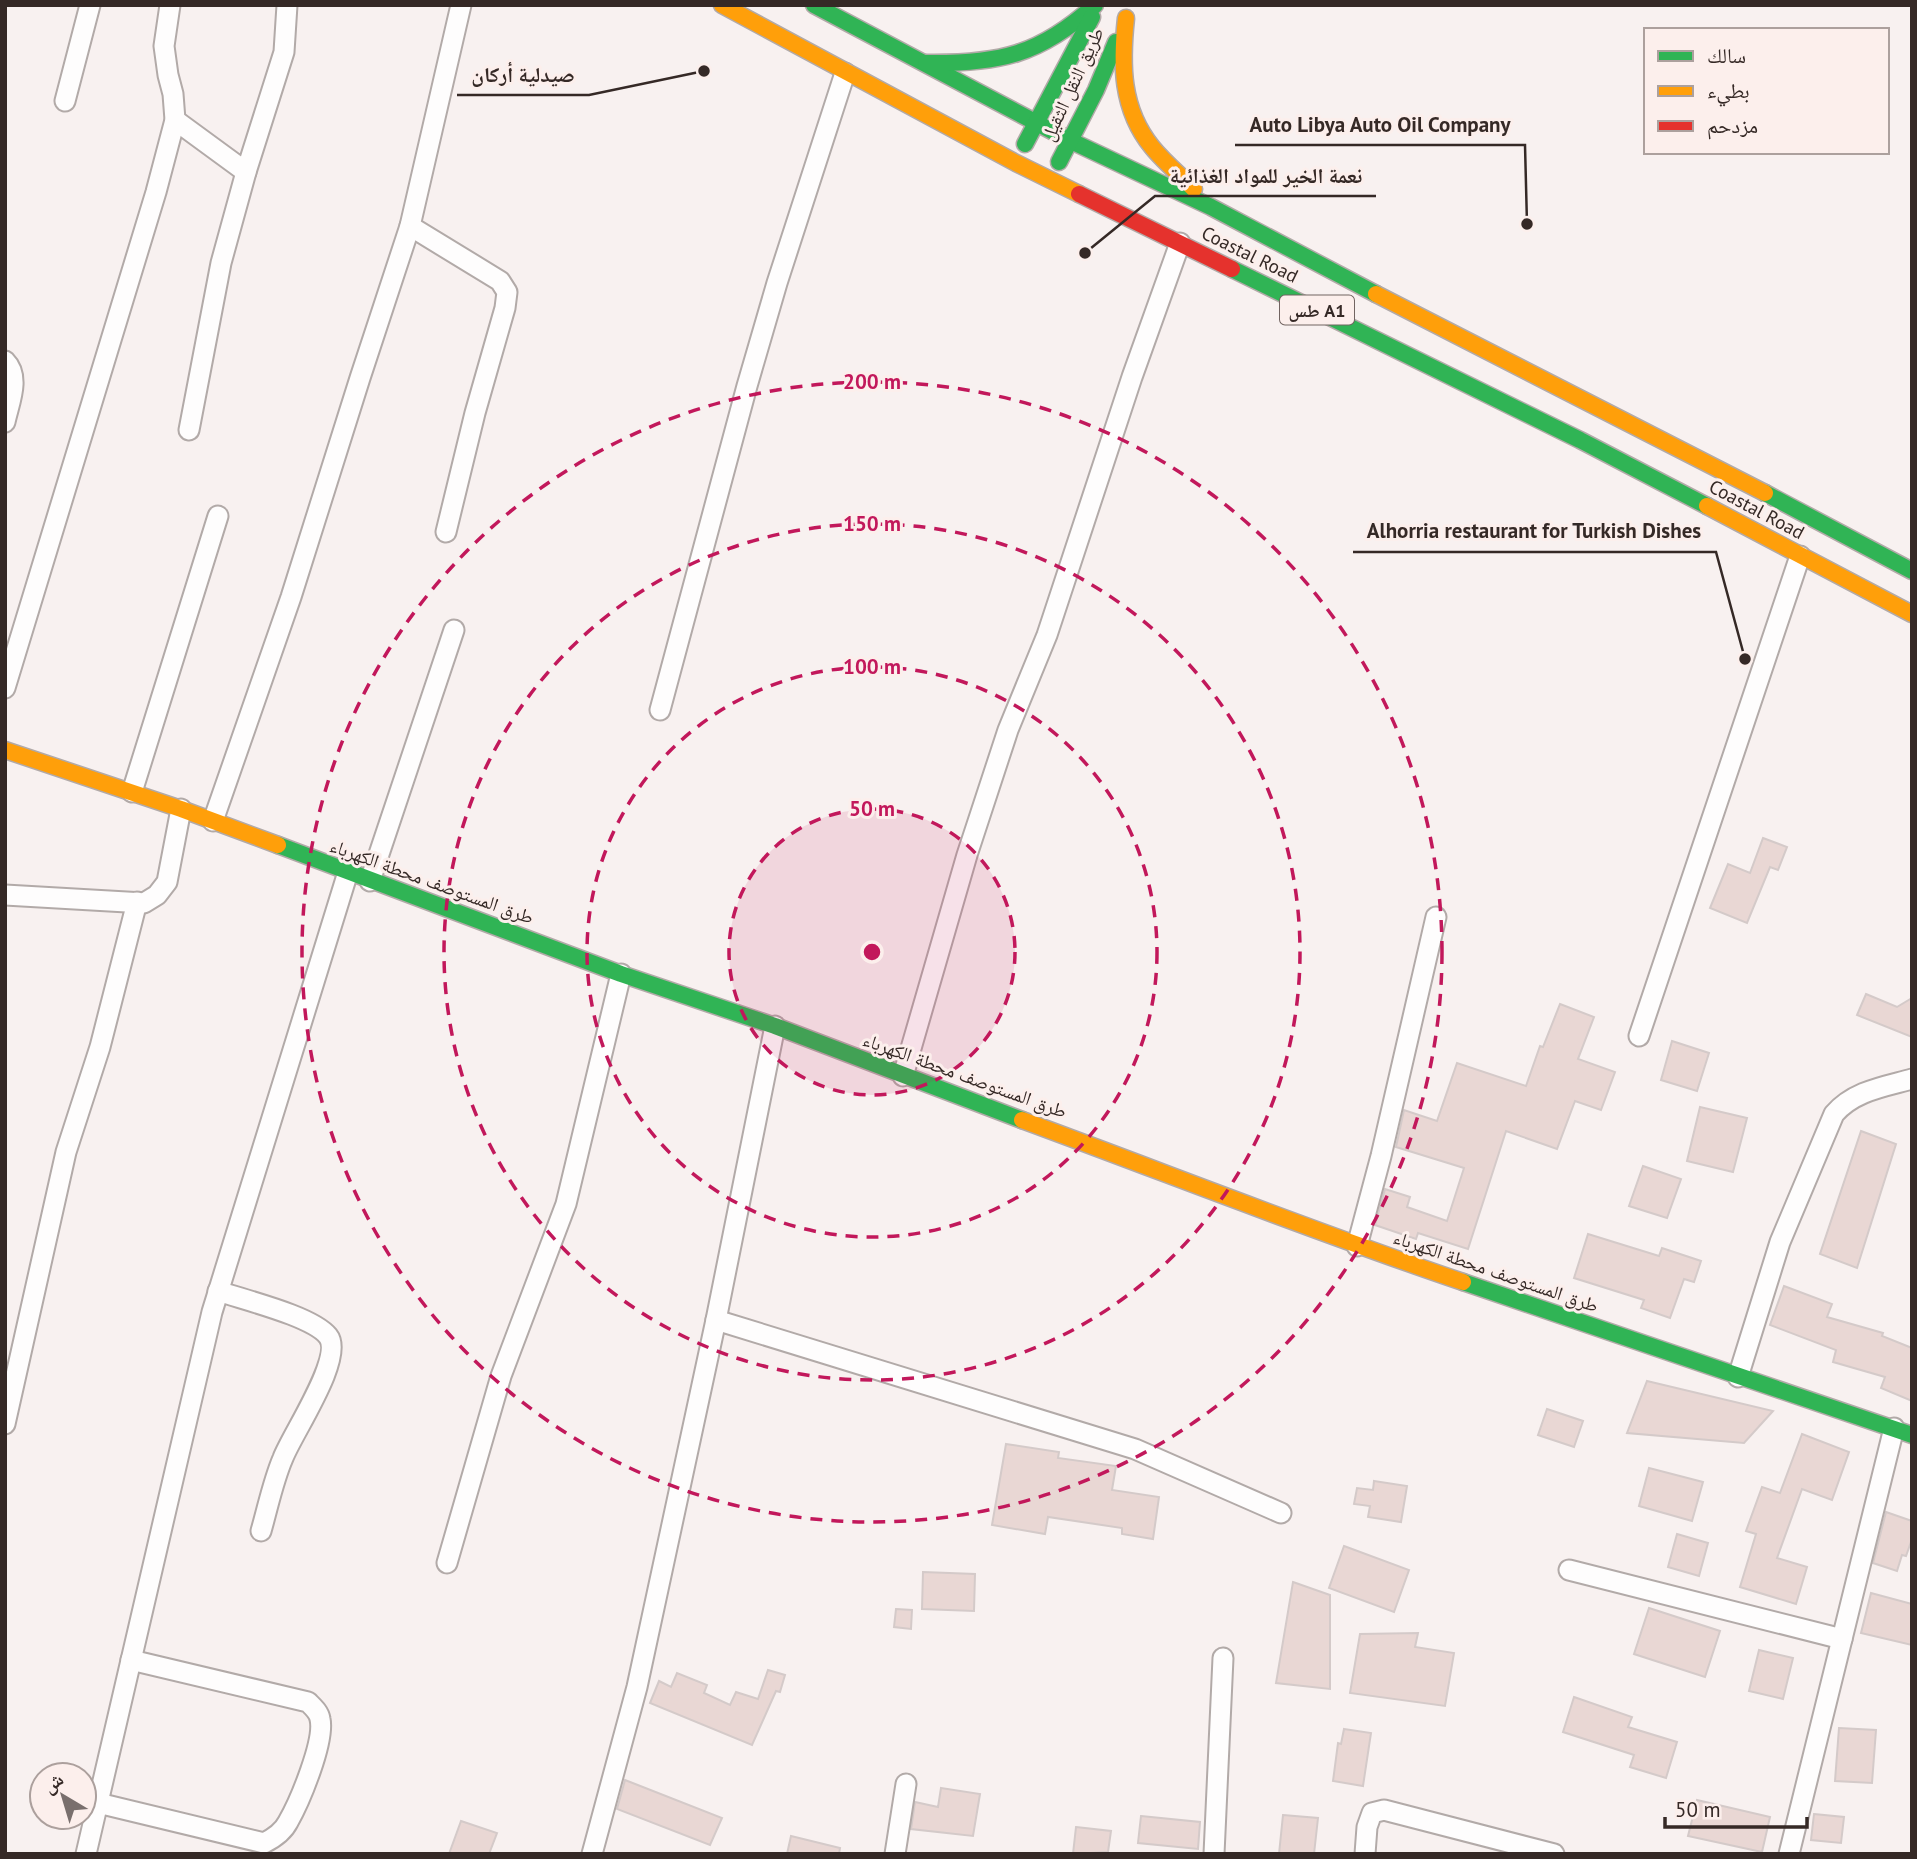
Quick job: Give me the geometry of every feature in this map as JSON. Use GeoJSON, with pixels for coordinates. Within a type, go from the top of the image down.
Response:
{"type":"FeatureCollection","features":[{"type":"Feature","properties":{"kind":"main road","name":"Coastal Road"},"geometry":{"type":"LineString","coordinates":[[722,5],[1049,181],[1580,440],[1912,614]]}},
{"type":"Feature","properties":{"kind":"main road","name":"Coastal Road"},"geometry":{"type":"LineString","coordinates":[[814,5],[1036,123],[1211,207],[1912,571]]}},
{"type":"Feature","properties":{"kind":"main road"},"geometry":{"type":"LineString","coordinates":[[920,63],[967,63],[1017,56],[1046,44],[1097,5]]}},
{"type":"Feature","properties":{"kind":"main road","name":"طريق النقل الثقيل"},"geometry":{"type":"LineString","coordinates":[[1016,163],[1097,5]]}},
{"type":"Feature","properties":{"kind":"main road"},"geometry":{"type":"LineString","coordinates":[[1129,12],[1121,68],[1126,102],[1132,117],[1153,148],[1211,207]]}},
{"type":"Feature","properties":{"kind":"main road","name":"طريق النقل الثقيل"},"geometry":{"type":"LineString","coordinates":[[1049,181],[1096,90],[1129,12]]}},
{"type":"Feature","properties":{"kind":"main road","name":"طرق المستوصف محطة الكهرباء"},"geometry":{"type":"LineString","coordinates":[[5,750],[181,808],[621,974],[775,1026],[903,1076],[1060,1132],[1357,1246],[1903,1431]]}},
{"type":"Feature","properties":{"kind":"street"},"geometry":{"type":"LineString","coordinates":[[65,101],[89,5]]}},
{"type":"Feature","properties":{"kind":"street"},"geometry":{"type":"LineString","coordinates":[[5,688],[156,192],[175,120],[164,46],[170,5]]}},
{"type":"Feature","properties":{"kind":"street"},"geometry":{"type":"LineString","coordinates":[[189,430],[221,263],[284,52],[287,5]]}},
{"type":"Feature","properties":{"kind":"street"},"geometry":{"type":"LineString","coordinates":[[213,821],[291,597],[359,378],[410,226],[461,5]]}},
{"type":"Feature","properties":{"kind":"street"},"geometry":{"type":"LineString","coordinates":[[660,710],[747,386],[781,270],[845,73]]}},
{"type":"Feature","properties":{"kind":"street"},"geometry":{"type":"LineString","coordinates":[[175,120],[246,172]]}},
{"type":"Feature","properties":{"kind":"street"},"geometry":{"type":"LineString","coordinates":[[410,226],[500,281],[507,292],[446,531]]}},
{"type":"Feature","properties":{"kind":"street"},"geometry":{"type":"LineString","coordinates":[[903,1076],[967,855],[1008,730],[1047,635],[1180,243]]}},
{"type":"Feature","properties":{"kind":"street"},"geometry":{"type":"LineString","coordinates":[[5,361],[10,366],[13,381],[5,422]]}},
{"type":"Feature","properties":{"kind":"street"},"geometry":{"type":"LineString","coordinates":[[132,792],[218,516]]}},
{"type":"Feature","properties":{"kind":"street"},"geometry":{"type":"LineString","coordinates":[[1639,1036],[1800,556]]}},
{"type":"Feature","properties":{"kind":"street"},"geometry":{"type":"LineString","coordinates":[[370,881],[454,630]]}},
{"type":"Feature","properties":{"kind":"street"},"geometry":{"type":"LineString","coordinates":[[5,895],[144,903],[158,895],[167,882],[181,808]]}},
{"type":"Feature","properties":{"kind":"street"},"geometry":{"type":"LineString","coordinates":[[131,1660],[308,1702],[320,1715],[321,1731],[317,1751],[288,1823],[276,1837],[264,1843],[98,1803],[131,1660],[212,1312],[348,872]]}},
{"type":"Feature","properties":{"kind":"street"},"geometry":{"type":"LineString","coordinates":[[5,1424],[66,1152],[100,1047],[137,902]]}},
{"type":"Feature","properties":{"kind":"street"},"geometry":{"type":"LineString","coordinates":[[1357,1246],[1381,1156],[1436,917]]}},
{"type":"Feature","properties":{"kind":"street"},"geometry":{"type":"LineString","coordinates":[[447,1563],[502,1376],[566,1204],[621,974]]}},
{"type":"Feature","properties":{"kind":"street"},"geometry":{"type":"LineString","coordinates":[[592,1854],[637,1687],[716,1320],[775,1026]]}},
{"type":"Feature","properties":{"kind":"street"},"geometry":{"type":"LineString","coordinates":[[1738,1377],[1780,1242],[1834,1114],[1844,1102],[1856,1095],[1912,1079]]}},
{"type":"Feature","properties":{"kind":"street"},"geometry":{"type":"LineString","coordinates":[[219,1292],[310,1322],[326,1333],[332,1343],[331,1356],[314,1398],[282,1459],[261,1531]]}},
{"type":"Feature","properties":{"kind":"street"},"geometry":{"type":"LineString","coordinates":[[716,1320],[1135,1449],[1281,1513]]}},
{"type":"Feature","properties":{"kind":"street"},"geometry":{"type":"LineString","coordinates":[[1789,1854],[1842,1639],[1903,1431]]}},
{"type":"Feature","properties":{"kind":"street"},"geometry":{"type":"LineString","coordinates":[[1569,1570],[1842,1639]]}},
{"type":"Feature","properties":{"kind":"street"},"geometry":{"type":"LineString","coordinates":[[1214,1854],[1223,1658]]}},
{"type":"Feature","properties":{"kind":"street"},"geometry":{"type":"LineString","coordinates":[[895,1854],[906,1784]]}},
{"type":"Feature","properties":{"kind":"street"},"geometry":{"type":"LineString","coordinates":[[1365,1854],[1369,1818],[1372,1813],[1384,1810],[1554,1854]]}},
{"type":"Feature","properties":{"kind":"street"},"geometry":{"type":"LineString","coordinates":[[86,1854],[91,1831]]}},
{"type":"Feature","properties":{"kind":"building"},"geometry":{"type":"Polygon","coordinates":[[[1763,838],[1787,847],[1778,870],[1770,867],[1747,923],[1710,908],[1728,864],[1750,873],[1763,838]]]}},
{"type":"Feature","properties":{"kind":"building"},"geometry":{"type":"Polygon","coordinates":[[[1866,994],[1897,1007],[1912,998],[1912,1037],[1857,1015],[1866,994]]]}},
{"type":"Feature","properties":{"kind":"building"},"geometry":{"type":"Polygon","coordinates":[[[1560,1004],[1594,1017],[1578,1059],[1615,1072],[1601,1110],[1575,1101],[1557,1149],[1506,1131],[1468,1249],[1418,1233],[1416,1239],[1375,1225],[1385,1189],[1410,1197],[1407,1207],[1447,1221],[1464,1168],[1396,1147],[1404,1110],[1437,1121],[1457,1063],[1526,1086],[1540,1046],[1543,1047],[1560,1004]]]}},
{"type":"Feature","properties":{"kind":"building"},"geometry":{"type":"Polygon","coordinates":[[[1672,1041],[1709,1053],[1697,1091],[1661,1080],[1672,1041]]]}},
{"type":"Feature","properties":{"kind":"building"},"geometry":{"type":"Polygon","coordinates":[[[1700,1107],[1747,1118],[1733,1172],[1687,1161],[1700,1107]]]}},
{"type":"Feature","properties":{"kind":"building"},"geometry":{"type":"Polygon","coordinates":[[[1861,1131],[1896,1144],[1857,1268],[1820,1254],[1861,1131]]]}},
{"type":"Feature","properties":{"kind":"building"},"geometry":{"type":"Polygon","coordinates":[[[1643,1166],[1681,1179],[1667,1218],[1629,1206],[1643,1166]]]}},
{"type":"Feature","properties":{"kind":"building"},"geometry":{"type":"Polygon","coordinates":[[[1588,1234],[1659,1256],[1662,1248],[1701,1261],[1694,1282],[1684,1279],[1670,1318],[1641,1308],[1644,1300],[1574,1278],[1588,1234]]]}},
{"type":"Feature","properties":{"kind":"building"},"geometry":{"type":"Polygon","coordinates":[[[1784,1286],[1832,1304],[1827,1317],[1883,1333],[1882,1336],[1912,1348],[1912,1401],[1881,1388],[1885,1377],[1833,1362],[1836,1350],[1770,1325],[1784,1286]]]}},
{"type":"Feature","properties":{"kind":"building"},"geometry":{"type":"Polygon","coordinates":[[[1647,1381],[1773,1411],[1744,1443],[1627,1433],[1647,1381]]]}},
{"type":"Feature","properties":{"kind":"building"},"geometry":{"type":"Polygon","coordinates":[[[1547,1409],[1583,1421],[1574,1447],[1538,1435],[1547,1409]]]}},
{"type":"Feature","properties":{"kind":"building"},"geometry":{"type":"Polygon","coordinates":[[[1802,1434],[1849,1452],[1832,1500],[1802,1489],[1777,1558],[1807,1567],[1796,1604],[1740,1587],[1756,1534],[1746,1531],[1762,1487],[1780,1493],[1802,1434]]]}},
{"type":"Feature","properties":{"kind":"building"},"geometry":{"type":"Polygon","coordinates":[[[1006,1444],[1059,1452],[1058,1458],[1116,1466],[1112,1490],[1159,1497],[1153,1539],[1122,1534],[1122,1528],[1048,1517],[1045,1534],[992,1525],[1006,1444]]]}},
{"type":"Feature","properties":{"kind":"building"},"geometry":{"type":"Polygon","coordinates":[[[1649,1468],[1703,1482],[1692,1521],[1639,1506],[1649,1468]]]}},
{"type":"Feature","properties":{"kind":"building"},"geometry":{"type":"Polygon","coordinates":[[[1374,1481],[1407,1486],[1401,1522],[1368,1517],[1370,1506],[1354,1504],[1357,1488],[1373,1490],[1374,1481]]]}},
{"type":"Feature","properties":{"kind":"building"},"geometry":{"type":"Polygon","coordinates":[[[1886,1512],[1912,1521],[1912,1539],[1906,1556],[1902,1555],[1897,1571],[1873,1563],[1886,1512]]]}},
{"type":"Feature","properties":{"kind":"building"},"geometry":{"type":"Polygon","coordinates":[[[1677,1534],[1708,1543],[1699,1576],[1668,1567],[1677,1534]]]}},
{"type":"Feature","properties":{"kind":"building"},"geometry":{"type":"Polygon","coordinates":[[[1344,1546],[1409,1570],[1394,1612],[1329,1588],[1344,1546]]]}},
{"type":"Feature","properties":{"kind":"building"},"geometry":{"type":"Polygon","coordinates":[[[923,1572],[975,1574],[974,1611],[922,1609],[923,1572]]]}},
{"type":"Feature","properties":{"kind":"building"},"geometry":{"type":"Polygon","coordinates":[[[1293,1582],[1330,1595],[1330,1689],[1276,1683],[1293,1582]]]}},
{"type":"Feature","properties":{"kind":"building"},"geometry":{"type":"Polygon","coordinates":[[[1871,1593],[1912,1604],[1912,1645],[1861,1633],[1871,1593]]]}},
{"type":"Feature","properties":{"kind":"building"},"geometry":{"type":"Polygon","coordinates":[[[1649,1608],[1720,1631],[1705,1677],[1634,1654],[1649,1608]]]}},
{"type":"Feature","properties":{"kind":"building"},"geometry":{"type":"Polygon","coordinates":[[[896,1609],[912,1610],[911,1629],[894,1627],[896,1609]]]}},
{"type":"Feature","properties":{"kind":"building"},"geometry":{"type":"Polygon","coordinates":[[[1418,1633],[1415,1647],[1454,1653],[1445,1706],[1350,1693],[1360,1634],[1418,1633]]]}},
{"type":"Feature","properties":{"kind":"building"},"geometry":{"type":"Polygon","coordinates":[[[1759,1650],[1793,1658],[1783,1699],[1749,1691],[1759,1650]]]}},
{"type":"Feature","properties":{"kind":"building"},"geometry":{"type":"Polygon","coordinates":[[[768,1670],[785,1675],[780,1692],[776,1691],[752,1745],[650,1703],[659,1681],[671,1687],[677,1673],[707,1685],[704,1693],[730,1705],[736,1692],[758,1699],[768,1670]]]}},
{"type":"Feature","properties":{"kind":"building"},"geometry":{"type":"Polygon","coordinates":[[[1574,1697],[1632,1717],[1628,1727],[1677,1742],[1666,1778],[1630,1767],[1634,1755],[1563,1732],[1574,1697]]]}},
{"type":"Feature","properties":{"kind":"building"},"geometry":{"type":"Polygon","coordinates":[[[1839,1728],[1876,1730],[1872,1783],[1835,1781],[1839,1728]]]}},
{"type":"Feature","properties":{"kind":"building"},"geometry":{"type":"Polygon","coordinates":[[[1344,1729],[1371,1733],[1363,1786],[1333,1781],[1338,1743],[1341,1744],[1344,1729]]]}},
{"type":"Feature","properties":{"kind":"building"},"geometry":{"type":"Polygon","coordinates":[[[625,1780],[722,1818],[710,1845],[617,1809],[625,1780]]]}},
{"type":"Feature","properties":{"kind":"building"},"geometry":{"type":"Polygon","coordinates":[[[941,1788],[980,1794],[973,1836],[911,1829],[915,1802],[938,1807],[941,1788]]]}},
{"type":"Feature","properties":{"kind":"building"},"geometry":{"type":"Polygon","coordinates":[[[1697,1800],[1770,1817],[1762,1852],[1688,1836],[1697,1800]]]}},
{"type":"Feature","properties":{"kind":"building"},"geometry":{"type":"Polygon","coordinates":[[[1814,1814],[1844,1817],[1841,1843],[1811,1840],[1814,1814]]]}},
{"type":"Feature","properties":{"kind":"building"},"geometry":{"type":"Polygon","coordinates":[[[1283,1815],[1318,1818],[1314,1854],[1279,1854],[1283,1815]]]}},
{"type":"Feature","properties":{"kind":"building"},"geometry":{"type":"Polygon","coordinates":[[[1141,1816],[1200,1822],[1198,1849],[1138,1843],[1141,1816]]]}},
{"type":"Feature","properties":{"kind":"building"},"geometry":{"type":"Polygon","coordinates":[[[461,1821],[497,1833],[489,1854],[449,1854],[461,1821]]]}},
{"type":"Feature","properties":{"kind":"building"},"geometry":{"type":"Polygon","coordinates":[[[1076,1827],[1111,1831],[1108,1852],[1073,1854],[1076,1827]]]}},
{"type":"Feature","properties":{"kind":"building"},"geometry":{"type":"Polygon","coordinates":[[[791,1836],[840,1848],[839,1854],[787,1854],[791,1836]]]}},
{"type":"Feature","properties":{"kind":"traffic: fast"},"geometry":{"type":"LineString","coordinates":[[814,5],[1069,140],[1211,207],[1376,294]]}},
{"type":"Feature","properties":{"kind":"traffic: fast"},"geometry":{"type":"LineString","coordinates":[[926,63],[975,61],[1017,53],[1056,35],[1095,5]]}},
{"type":"Feature","properties":{"kind":"traffic: fast"},"geometry":{"type":"LineString","coordinates":[[1025,144],[1092,17]]}},
{"type":"Feature","properties":{"kind":"traffic: fast"},"geometry":{"type":"LineString","coordinates":[[1059,162],[1096,90],[1116,42]]}},
{"type":"Feature","properties":{"kind":"traffic: fast"},"geometry":{"type":"LineString","coordinates":[[1232,269],[1580,440],[1707,506]]}},
{"type":"Feature","properties":{"kind":"traffic: fast"},"geometry":{"type":"LineString","coordinates":[[1765,493],[1912,571]]}},
{"type":"Feature","properties":{"kind":"traffic: fast"},"geometry":{"type":"LineString","coordinates":[[278,845],[621,974],[775,1026],[1022,1120]]}},
{"type":"Feature","properties":{"kind":"traffic: fast"},"geometry":{"type":"LineString","coordinates":[[1463,1282],[1912,1435]]}},
{"type":"Feature","properties":{"kind":"traffic: slow"},"geometry":{"type":"LineString","coordinates":[[722,5],[1079,194]]}},
{"type":"Feature","properties":{"kind":"traffic: slow"},"geometry":{"type":"LineString","coordinates":[[1126,18],[1124,69],[1134,117],[1152,147],[1194,189]]}},
{"type":"Feature","properties":{"kind":"traffic: slow"},"geometry":{"type":"LineString","coordinates":[[1376,294],[1765,493]]}},
{"type":"Feature","properties":{"kind":"traffic: slow"},"geometry":{"type":"LineString","coordinates":[[1707,506],[1912,614]]}},
{"type":"Feature","properties":{"kind":"traffic: slow"},"geometry":{"type":"LineString","coordinates":[[5,750],[181,809],[278,845]]}},
{"type":"Feature","properties":{"kind":"traffic: slow"},"geometry":{"type":"LineString","coordinates":[[1022,1120],[1463,1282]]}},
{"type":"Feature","properties":{"kind":"traffic: jam"},"geometry":{"type":"LineString","coordinates":[[1079,194],[1232,269]]}},
{"type":"Feature","properties":{"kind":"place","name":"صيدلية أركان"},"geometry":{"type":"Point","coordinates":[704,71]}},
{"type":"Feature","properties":{"kind":"place","name":"Auto Libya Auto Oil Company"},"geometry":{"type":"Point","coordinates":[1527,224]}},
{"type":"Feature","properties":{"kind":"place","name":"نعمة الخير للمواد الغذائية"},"geometry":{"type":"Point","coordinates":[1085,253]}},
{"type":"Feature","properties":{"kind":"place","name":"Alhorria restaurant for Turkish Dishes"},"geometry":{"type":"Point","coordinates":[1745,659]}}]}
